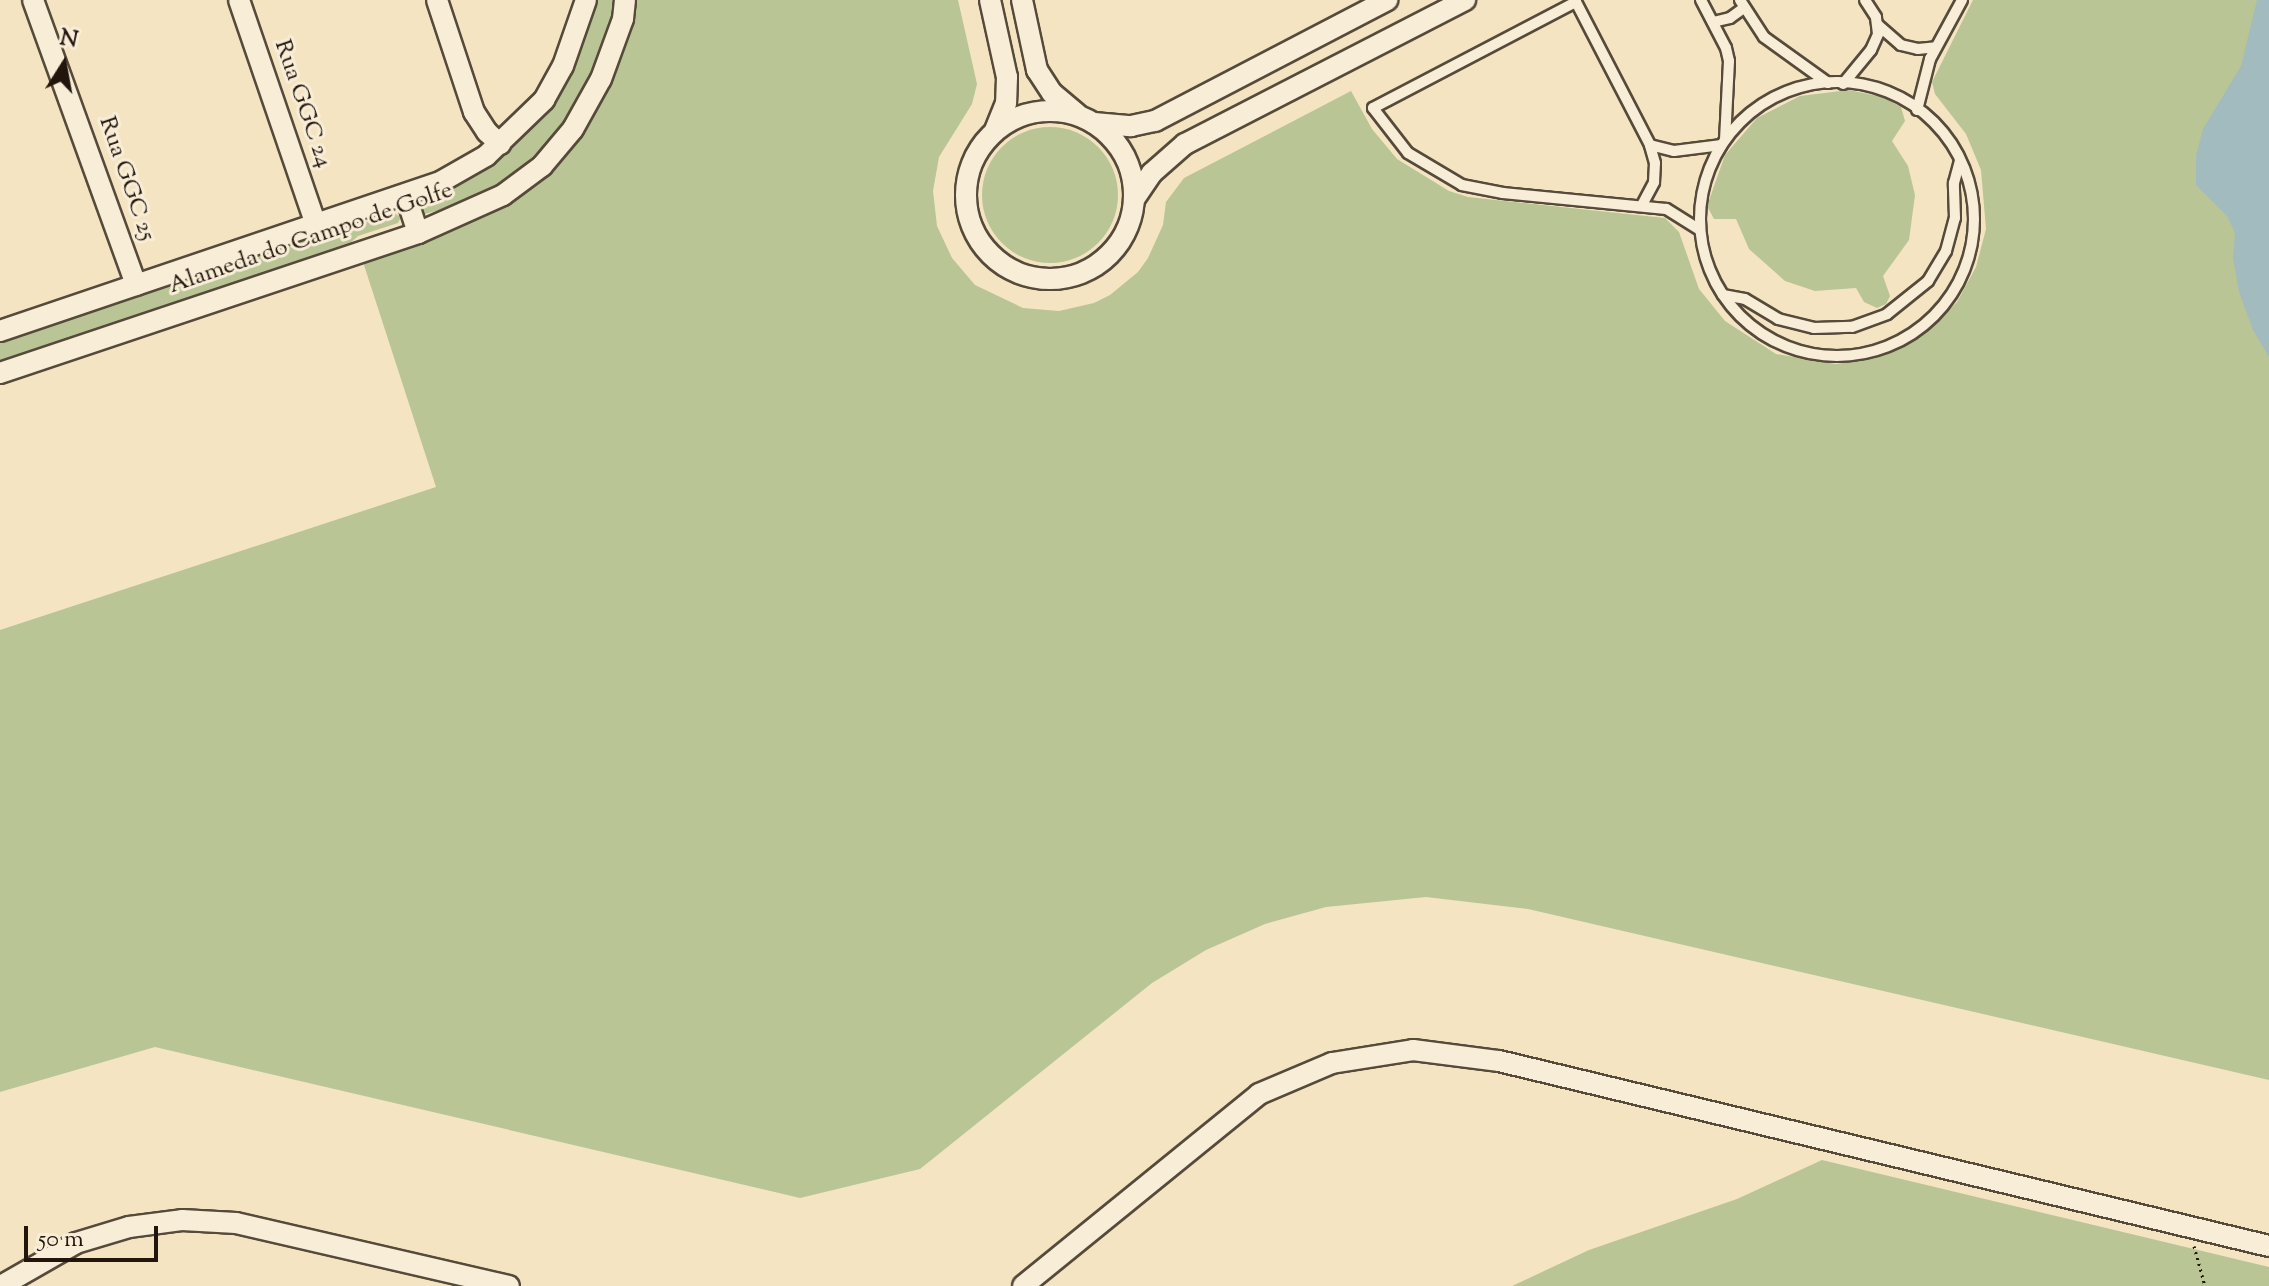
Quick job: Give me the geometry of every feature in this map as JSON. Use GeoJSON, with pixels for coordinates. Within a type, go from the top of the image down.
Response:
{"type":"FeatureCollection","features":[{"type":"Feature","properties":{"kind":"street","name":"Rua GGC 25"},"geometry":{"type":"LineString","coordinates":[[33,0],[136,285]]}},
{"type":"Feature","properties":{"kind":"street","name":"Rua GGC 24"},"geometry":{"type":"LineString","coordinates":[[239,0],[316,225]]}},
{"type":"Feature","properties":{"kind":"street"},"geometry":{"type":"LineString","coordinates":[[437,0],[474,112],[500,144]]}},
{"type":"Feature","properties":{"kind":"street","name":"Alameda do Campo de Golfe"},"geometry":{"type":"LineString","coordinates":[[0,331],[406,196],[442,181],[500,144],[544,100],[563,66],[586,0]]}},
{"type":"Feature","properties":{"kind":"street","name":"Alameda do Campo de Golfe"},"geometry":{"type":"LineString","coordinates":[[0,373],[418,233],[503,195],[542,166],[573,129],[601,79],[623,19],[625,0]]}},
{"type":"Feature","properties":{"kind":"street"},"geometry":{"type":"LineString","coordinates":[[990,0],[1007,77],[1006,103],[993,132],[975,156],[969,170],[966,202],[969,218],[984,247],[1010,268],[1024,275],[1057,279],[1088,269],[1122,239],[1135,198],[1152,173],[1185,144],[1465,0]]}},
{"type":"Feature","properties":{"kind":"street"},"geometry":{"type":"LineString","coordinates":[[1022,0],[1037,70],[1052,93],[1124,155],[1135,198]]}},
{"type":"Feature","properties":{"kind":"street"},"geometry":{"type":"LineString","coordinates":[[993,132],[1035,112],[1065,112],[1087,120],[1131,126],[1155,121],[1387,0]]}},
{"type":"Feature","properties":{"kind":"street"},"geometry":{"type":"LineString","coordinates":[[406,196],[418,233]]}},
{"type":"Feature","properties":{"kind":"street"},"geometry":{"type":"LineString","coordinates":[[1023,1286],[1259,1094],[1332,1063],[1413,1050],[1499,1061],[2269,1246]]}},
{"type":"Feature","properties":{"kind":"street"},"geometry":{"type":"LineString","coordinates":[[1,1286],[76,1243],[129,1227],[182,1220],[236,1223],[455,1280],[509,1286]]}},
{"type":"Feature","properties":{"kind":"lane"},"geometry":{"type":"LineString","coordinates":[[1650,145],[1674,151],[1723,142],[1765,103],[1800,88],[1828,83],[1876,89],[1917,110],[1939,129],[1960,160],[1974,215],[1973,234],[1963,272],[1937,312],[1898,341],[1861,354],[1803,351],[1758,330],[1723,295],[1705,259],[1700,230],[1705,181],[1723,142],[1729,61],[1701,0]]}},
{"type":"Feature","properties":{"kind":"lane"},"geometry":{"type":"LineString","coordinates":[[1843,84],[1876,42],[1878,25],[1873,9],[1865,0]]}},
{"type":"Feature","properties":{"kind":"lane"},"geometry":{"type":"LineString","coordinates":[[1917,110],[1936,47],[1962,0]]}},
{"type":"Feature","properties":{"kind":"lane"},"geometry":{"type":"LineString","coordinates":[[1642,205],[1654,182],[1655,163],[1650,145],[1576,2],[1373,108],[1408,153],[1462,185],[1503,193],[1666,209],[1700,230]]}},
{"type":"Feature","properties":{"kind":"lane"},"geometry":{"type":"LineString","coordinates":[[1713,22],[1730,18],[1742,4],[1764,37],[1828,83]]}},
{"type":"Feature","properties":{"kind":"lane"},"geometry":{"type":"LineString","coordinates":[[1878,25],[1901,45],[1918,49],[1936,47]]}},
{"type":"Feature","properties":{"kind":"lane"},"geometry":{"type":"LineString","coordinates":[[1723,295],[1745,299],[1778,319],[1814,328],[1852,327],[1887,314],[1928,281],[1946,251],[1955,218],[1954,183],[1960,160]]}},
{"type":"Feature","properties":{"kind":"path"},"geometry":{"type":"LineString","coordinates":[[2189,1227],[2205,1286]]}},
{"type":"Feature","properties":{"kind":"green space"},"geometry":{"type":"Polygon","coordinates":[[[592,0],[618,0],[595,72],[555,135],[519,170],[477,199],[425,214],[419,211],[420,204],[448,192],[496,160],[531,127],[546,108],[592,0]]]}},
{"type":"Feature","properties":{"kind":"green space"},"geometry":{"type":"Polygon","coordinates":[[[635,0],[958,0],[977,84],[972,104],[939,157],[933,191],[937,226],[952,258],[975,285],[1023,308],[1059,311],[1094,303],[1110,295],[1138,272],[1148,258],[1163,225],[1166,202],[1184,178],[1351,91],[1372,129],[1397,159],[1449,191],[1468,197],[1665,218],[1679,232],[1699,289],[1725,321],[1776,354],[1836,364],[1876,358],[1929,330],[1957,302],[1976,267],[1986,229],[1981,170],[1966,134],[1935,94],[1932,82],[1973,0],[2269,0],[2269,1080],[1528,909],[1426,897],[1326,907],[1265,924],[1206,950],[1152,983],[920,1169],[800,1198],[155,1047],[0,1092],[0,630],[436,487],[363,262],[448,233],[498,207],[609,82],[620,56],[635,0]]]}},
{"type":"Feature","properties":{"kind":"green space"},"geometry":{"type":"Polygon","coordinates":[[[1849,90],[1882,97],[1901,107],[1905,121],[1892,141],[1908,166],[1915,195],[1909,240],[1883,276],[1890,296],[1886,304],[1877,308],[1864,302],[1856,288],[1815,291],[1785,281],[1749,249],[1736,219],[1714,219],[1707,206],[1725,155],[1757,118],[1800,96],[1849,90]]]}},
{"type":"Feature","properties":{"kind":"green space"},"geometry":{"type":"Polygon","coordinates":[[[1050,127],[1076,132],[1098,147],[1113,169],[1118,195],[1113,221],[1098,243],[1076,258],[1050,263],[1024,258],[1002,243],[987,221],[982,195],[987,169],[1002,147],[1024,132],[1050,127]]]}},
{"type":"Feature","properties":{"kind":"green space"},"geometry":{"type":"Polygon","coordinates":[[[394,213],[401,217],[398,223],[358,236],[346,247],[0,362],[0,338],[330,228],[354,226],[394,213]]]}},
{"type":"Feature","properties":{"kind":"green space"},"geometry":{"type":"Polygon","coordinates":[[[1822,1160],[2269,1267],[2269,1286],[1512,1286],[1589,1250],[1737,1199],[1822,1160]]]}},
{"type":"Feature","properties":{"kind":"water"},"geometry":{"type":"Polygon","coordinates":[[[2257,0],[2269,0],[2269,357],[2253,330],[2239,292],[2233,258],[2235,233],[2227,216],[2196,185],[2196,155],[2203,129],[2241,66],[2257,0]]]}}]}
